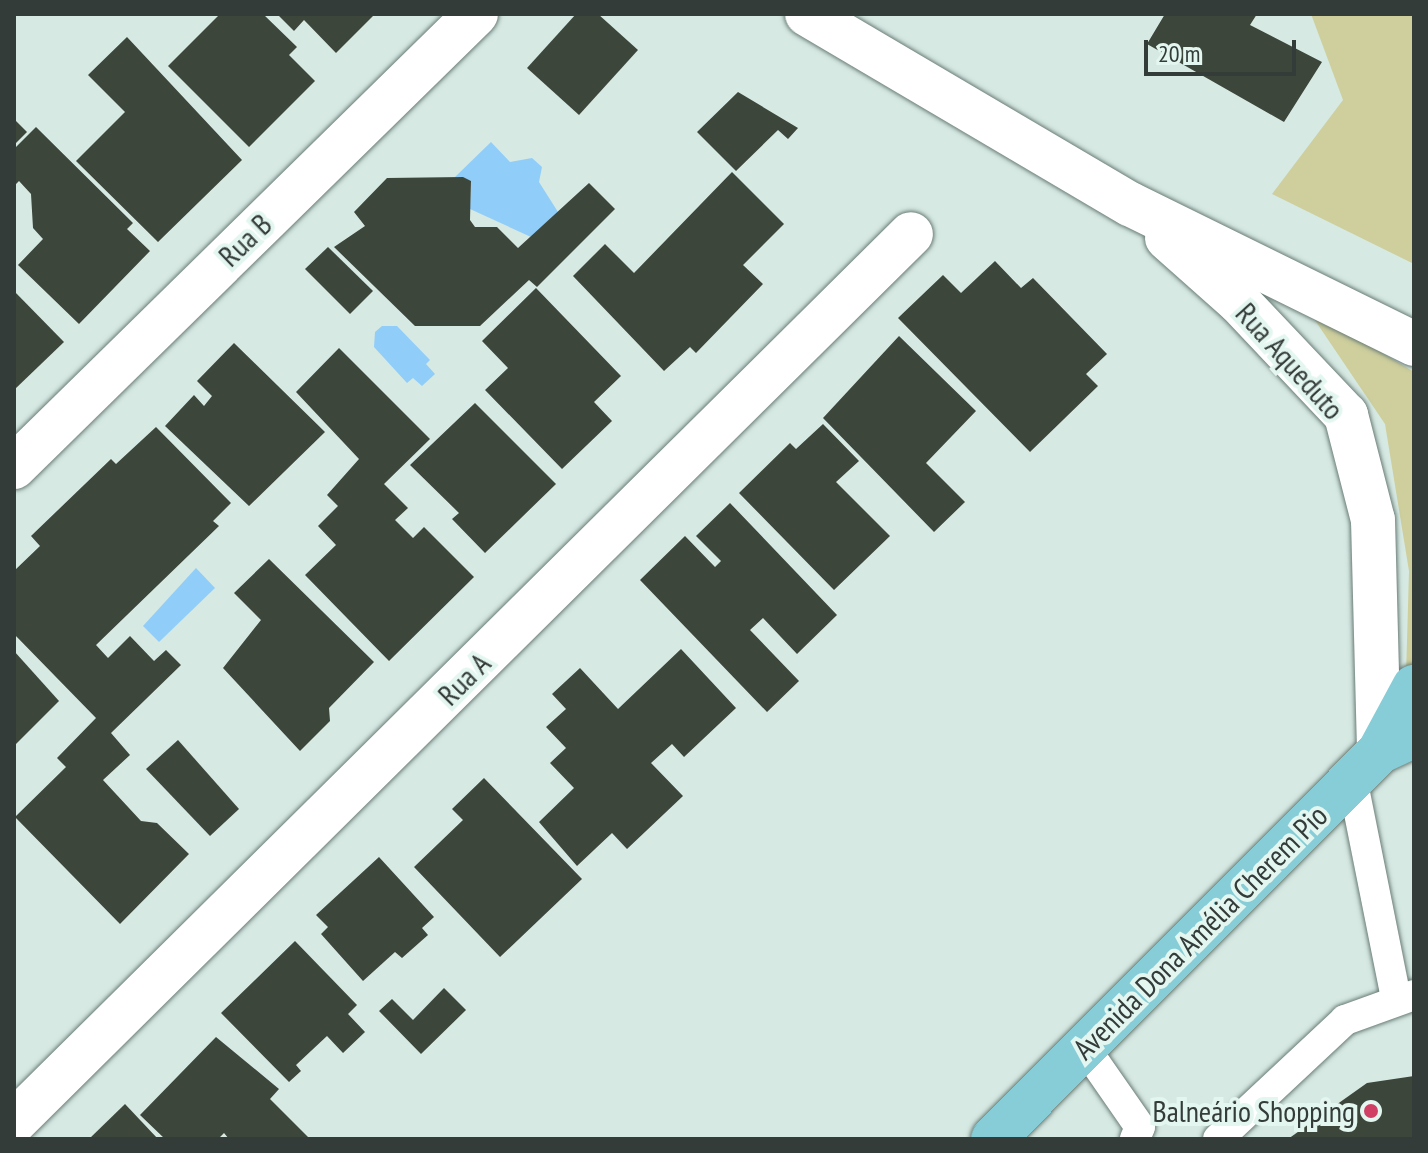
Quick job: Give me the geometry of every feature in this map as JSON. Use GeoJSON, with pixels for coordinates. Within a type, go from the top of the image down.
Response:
{"type":"FeatureCollection","features":[{"type":"Feature","properties":{"kind":"main road","name":"Avenida Dona Amélia Cherem Pio"},"geometry":{"type":"LineString","coordinates":[[993,1139],[1382,755],[1414,687]]}},
{"type":"Feature","properties":{"kind":"street","name":"Rua B"},"geometry":{"type":"LineString","coordinates":[[14,467],[476,14]]}},
{"type":"Feature","properties":{"kind":"street","name":"Rua Aqueduto"},"geometry":{"type":"LineString","coordinates":[[807,14],[1130,204],[1414,344]]}},
{"type":"Feature","properties":{"kind":"street","name":"Rua Aqueduto"},"geometry":{"type":"LineString","coordinates":[[1130,204],[1239,302],[1346,415],[1373,520],[1382,755]]}},
{"type":"Feature","properties":{"kind":"street","name":"Rua A"},"geometry":{"type":"LineString","coordinates":[[14,1122],[911,234]]}},
{"type":"Feature","properties":{"kind":"lane"},"geometry":{"type":"LineString","coordinates":[[1218,1139],[1321,1039],[1345,1020],[1405,997],[1382,755]]}},
{"type":"Feature","properties":{"kind":"lane"},"geometry":{"type":"LineString","coordinates":[[1085,1048],[1140,1127],[1135,1139]]}},
{"type":"Feature","properties":{"kind":"green space"},"geometry":{"type":"Polygon","coordinates":[[[1311,14],[1414,14],[1414,264],[1272,194],[1343,100],[1311,14]]]}},
{"type":"Feature","properties":{"kind":"green space"},"geometry":{"type":"Polygon","coordinates":[[[1306,307],[1414,372],[1414,660],[1406,676],[1409,571],[1385,424],[1306,307]]]}},
{"type":"Feature","properties":{"kind":"water"},"geometry":{"type":"Polygon","coordinates":[[[491,142],[510,162],[532,158],[542,167],[539,182],[558,212],[531,237],[470,209],[471,181],[455,177],[491,142]]]}},
{"type":"Feature","properties":{"kind":"water"},"geometry":{"type":"Polygon","coordinates":[[[382,326],[397,326],[430,360],[426,364],[435,374],[422,386],[413,378],[407,383],[374,347],[375,332],[382,326]]]}},
{"type":"Feature","properties":{"kind":"water"},"geometry":{"type":"Polygon","coordinates":[[[196,568],[215,588],[159,642],[143,626],[196,568]]]}},
{"type":"Feature","properties":{"kind":"building"},"geometry":{"type":"Polygon","coordinates":[[[220,14],[263,14],[297,47],[289,55],[315,81],[249,147],[168,66],[220,14]]]}},
{"type":"Feature","properties":{"kind":"building"},"geometry":{"type":"Polygon","coordinates":[[[277,14],[375,14],[336,53],[304,20],[294,31],[277,14]]]}},
{"type":"Feature","properties":{"kind":"building"},"geometry":{"type":"Polygon","coordinates":[[[576,14],[598,14],[638,50],[579,115],[527,68],[576,14]]]}},
{"type":"Feature","properties":{"kind":"building"},"geometry":{"type":"Polygon","coordinates":[[[1165,14],[1257,14],[1250,25],[1322,62],[1284,122],[1147,44],[1165,14]]]}},
{"type":"Feature","properties":{"kind":"building"},"geometry":{"type":"Polygon","coordinates":[[[127,37],[242,160],[158,242],[76,161],[125,112],[88,75],[127,37]]]}},
{"type":"Feature","properties":{"kind":"building"},"geometry":{"type":"Polygon","coordinates":[[[738,92],[798,128],[788,139],[778,130],[736,171],[697,132],[738,92]]]}},
{"type":"Feature","properties":{"kind":"building"},"geometry":{"type":"Polygon","coordinates":[[[14,119],[27,132],[14,145],[14,119]]]}},
{"type":"Feature","properties":{"kind":"building"},"geometry":{"type":"Polygon","coordinates":[[[36,127],[133,223],[127,229],[150,251],[79,324],[18,265],[43,239],[33,228],[31,194],[19,181],[14,186],[14,149],[36,127]]]}},
{"type":"Feature","properties":{"kind":"building"},"geometry":{"type":"Polygon","coordinates":[[[732,172],[784,224],[743,265],[763,284],[696,353],[690,347],[664,371],[573,276],[605,244],[634,273],[732,172]]]}},
{"type":"Feature","properties":{"kind":"building"},"geometry":{"type":"Polygon","coordinates":[[[463,177],[471,181],[470,220],[475,227],[497,227],[518,248],[589,183],[615,209],[537,287],[529,280],[480,326],[415,326],[334,247],[365,226],[354,212],[387,178],[463,177]]]}},
{"type":"Feature","properties":{"kind":"building"},"geometry":{"type":"Polygon","coordinates":[[[328,247],[373,291],[350,314],[305,269],[328,247]]]}},
{"type":"Feature","properties":{"kind":"building"},"geometry":{"type":"Polygon","coordinates":[[[995,261],[1021,288],[1033,278],[1107,354],[1086,374],[1098,386],[1030,452],[898,318],[943,275],[961,293],[995,261]]]}},
{"type":"Feature","properties":{"kind":"building"},"geometry":{"type":"Polygon","coordinates":[[[536,288],[621,376],[594,402],[612,421],[562,469],[485,390],[508,368],[482,341],[536,288]]]}},
{"type":"Feature","properties":{"kind":"building"},"geometry":{"type":"Polygon","coordinates":[[[14,291],[64,342],[14,390],[14,291]]]}},
{"type":"Feature","properties":{"kind":"building"},"geometry":{"type":"Polygon","coordinates":[[[899,336],[976,411],[926,463],[965,502],[934,532],[823,418],[899,336]]]}},
{"type":"Feature","properties":{"kind":"building"},"geometry":{"type":"Polygon","coordinates":[[[234,343],[325,432],[249,506],[165,426],[194,395],[204,406],[212,396],[197,381],[234,343]]]}},
{"type":"Feature","properties":{"kind":"building"},"geometry":{"type":"Polygon","coordinates":[[[339,348],[430,439],[384,484],[408,508],[395,520],[413,538],[424,527],[474,577],[389,661],[305,575],[336,545],[318,526],[338,506],[327,495],[359,459],[296,392],[339,348]]]}},
{"type":"Feature","properties":{"kind":"building"},"geometry":{"type":"Polygon","coordinates":[[[475,403],[556,484],[485,553],[452,519],[459,513],[410,465],[475,403]]]}},
{"type":"Feature","properties":{"kind":"building"},"geometry":{"type":"Polygon","coordinates":[[[823,424],[859,461],[836,482],[890,536],[834,590],[739,493],[790,443],[796,449],[823,424]]]}},
{"type":"Feature","properties":{"kind":"building"},"geometry":{"type":"Polygon","coordinates":[[[156,427],[231,503],[213,521],[219,526],[96,645],[108,658],[130,636],[154,661],[166,650],[181,665],[111,733],[130,755],[103,780],[141,821],[157,823],[189,854],[120,924],[15,817],[66,767],[57,758],[96,718],[14,634],[14,571],[40,546],[31,536],[111,459],[116,464],[156,427]]]}},
{"type":"Feature","properties":{"kind":"building"},"geometry":{"type":"Polygon","coordinates":[[[730,503],[837,615],[797,654],[763,618],[750,630],[799,681],[767,712],[640,580],[685,536],[715,567],[721,561],[696,536],[730,503]]]}},
{"type":"Feature","properties":{"kind":"building"},"geometry":{"type":"Polygon","coordinates":[[[269,559],[374,662],[329,708],[330,721],[300,751],[223,668],[261,620],[234,593],[269,559]]]}},
{"type":"Feature","properties":{"kind":"building"},"geometry":{"type":"Polygon","coordinates":[[[681,649],[736,708],[684,757],[672,744],[651,763],[683,796],[627,849],[612,833],[577,866],[539,822],[574,788],[550,763],[566,748],[546,727],[566,709],[552,694],[580,668],[618,709],[681,649]]]}},
{"type":"Feature","properties":{"kind":"building"},"geometry":{"type":"Polygon","coordinates":[[[14,651],[59,701],[14,746],[14,651]]]}},
{"type":"Feature","properties":{"kind":"building"},"geometry":{"type":"Polygon","coordinates":[[[178,740],[239,809],[210,836],[146,769],[178,740]]]}},
{"type":"Feature","properties":{"kind":"building"},"geometry":{"type":"Polygon","coordinates":[[[484,778],[582,879],[500,957],[414,867],[463,820],[452,809],[484,778]]]}},
{"type":"Feature","properties":{"kind":"building"},"geometry":{"type":"Polygon","coordinates":[[[379,857],[434,917],[422,928],[428,935],[402,958],[395,952],[363,981],[321,934],[328,927],[316,915],[379,857]]]}},
{"type":"Feature","properties":{"kind":"building"},"geometry":{"type":"Polygon","coordinates":[[[295,941],[357,1005],[348,1014],[365,1032],[343,1053],[327,1036],[296,1065],[301,1071],[289,1082],[221,1013],[295,941]]]}},
{"type":"Feature","properties":{"kind":"building"},"geometry":{"type":"Polygon","coordinates":[[[444,988],[466,1010],[421,1054],[379,1011],[392,999],[413,1020],[444,988]]]}},
{"type":"Feature","properties":{"kind":"building"},"geometry":{"type":"Polygon","coordinates":[[[216,1037],[279,1089],[270,1099],[310,1139],[229,1139],[224,1133],[218,1139],[165,1139],[140,1115],[216,1037]]]}},
{"type":"Feature","properties":{"kind":"building","name":"Balneário Shopping"},"geometry":{"type":"Polygon","coordinates":[[[1414,1076],[1414,1139],[1288,1139],[1367,1083],[1414,1076]]]}},
{"type":"Feature","properties":{"kind":"building"},"geometry":{"type":"Polygon","coordinates":[[[125,1104],[158,1139],[89,1139],[125,1104]]]}},
{"type":"Feature","properties":{"kind":"place","name":"Balneário Shopping"},"geometry":{"type":"Point","coordinates":[1371,1111]}}]}
